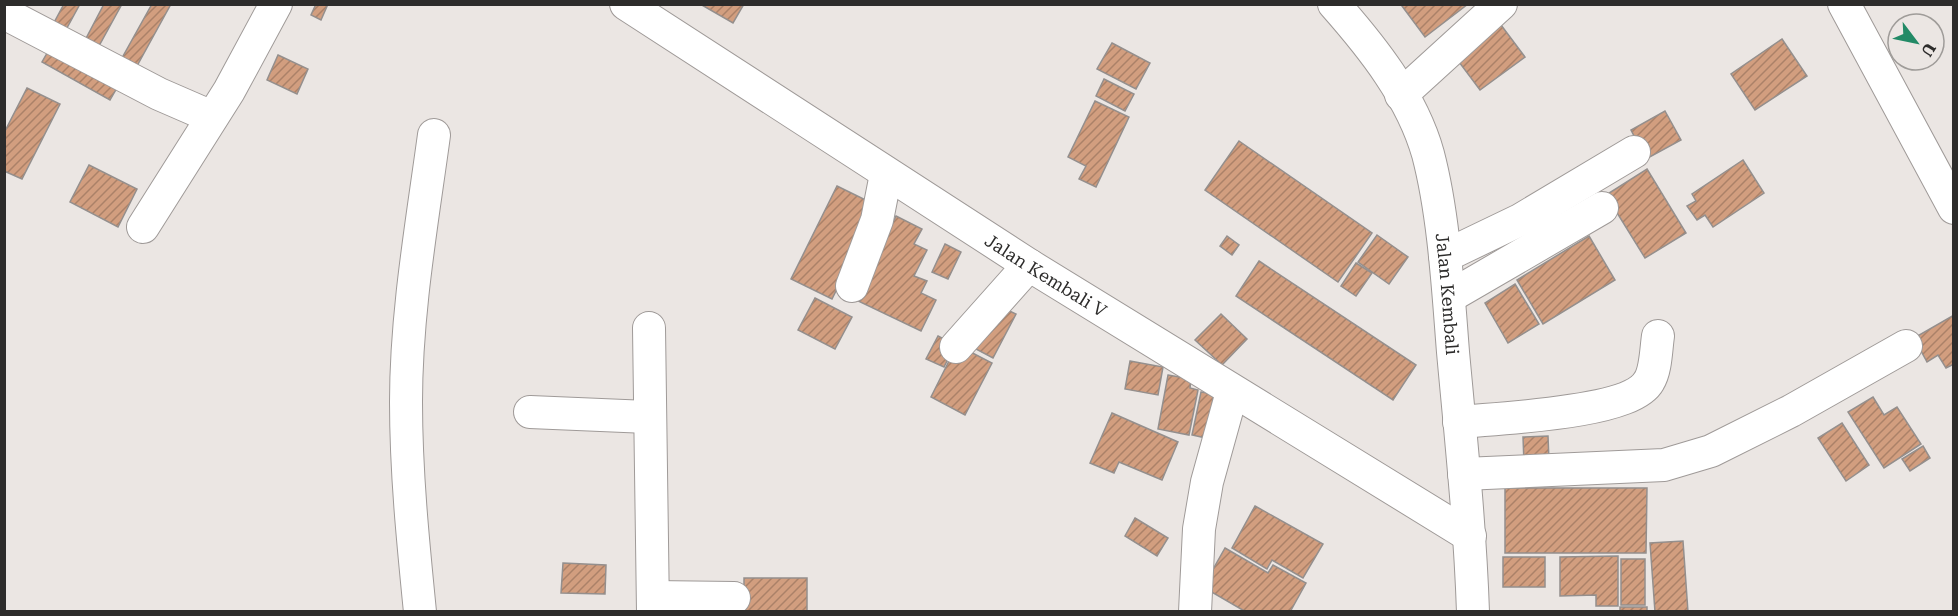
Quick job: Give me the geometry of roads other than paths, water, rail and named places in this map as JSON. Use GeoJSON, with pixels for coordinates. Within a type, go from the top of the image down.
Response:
{"type":"FeatureCollection","features":[{"type":"Feature","properties":{"kind":"street"},"geometry":{"type":"LineString","coordinates":[[143,226],[212,117],[276,4]]}},
{"type":"Feature","properties":{"kind":"street","name":"Jalan Kembali V"},"geometry":{"type":"LineString","coordinates":[[626,4],[1029,265],[1232,392],[1470,536]]}},
{"type":"Feature","properties":{"kind":"street","name":"Jalan Kembali"},"geometry":{"type":"LineString","coordinates":[[1334,4],[1365,39],[1401,95],[1412,113],[1427,153],[1445,256],[1470,536],[1473,612]]}},
{"type":"Feature","properties":{"kind":"street"},"geometry":{"type":"LineString","coordinates":[[1401,95],[1501,4]]}},
{"type":"Feature","properties":{"kind":"street"},"geometry":{"type":"LineString","coordinates":[[1844,4],[1953,208]]}},
{"type":"Feature","properties":{"kind":"street"},"geometry":{"type":"LineString","coordinates":[[4,13],[159,93],[212,117]]}},
{"type":"Feature","properties":{"kind":"street"},"geometry":{"type":"LineString","coordinates":[[420,612],[409,497],[406,402],[409,332],[434,135]]}},
{"type":"Feature","properties":{"kind":"street"},"geometry":{"type":"LineString","coordinates":[[1445,256],[1520,220],[1634,152]]}},
{"type":"Feature","properties":{"kind":"street"},"geometry":{"type":"LineString","coordinates":[[852,286],[877,220],[886,174]]}},
{"type":"Feature","properties":{"kind":"street"},"geometry":{"type":"LineString","coordinates":[[1449,297],[1602,208]]}},
{"type":"Feature","properties":{"kind":"street"},"geometry":{"type":"LineString","coordinates":[[956,347],[1029,265]]}},
{"type":"Feature","properties":{"kind":"street"},"geometry":{"type":"LineString","coordinates":[[648,328],[653,604],[734,598]]}},
{"type":"Feature","properties":{"kind":"street"},"geometry":{"type":"LineString","coordinates":[[1460,422],[1581,410],[1632,397],[1649,381],[1658,336]]}},
{"type":"Feature","properties":{"kind":"street"},"geometry":{"type":"LineString","coordinates":[[1464,474],[1664,465],[1711,451],[1791,411],[1906,346]]}},
{"type":"Feature","properties":{"kind":"street"},"geometry":{"type":"LineString","coordinates":[[1195,612],[1199,529],[1207,482],[1232,392]]}},
{"type":"Feature","properties":{"kind":"street"},"geometry":{"type":"LineString","coordinates":[[530,412],[648,417]]}}]}
